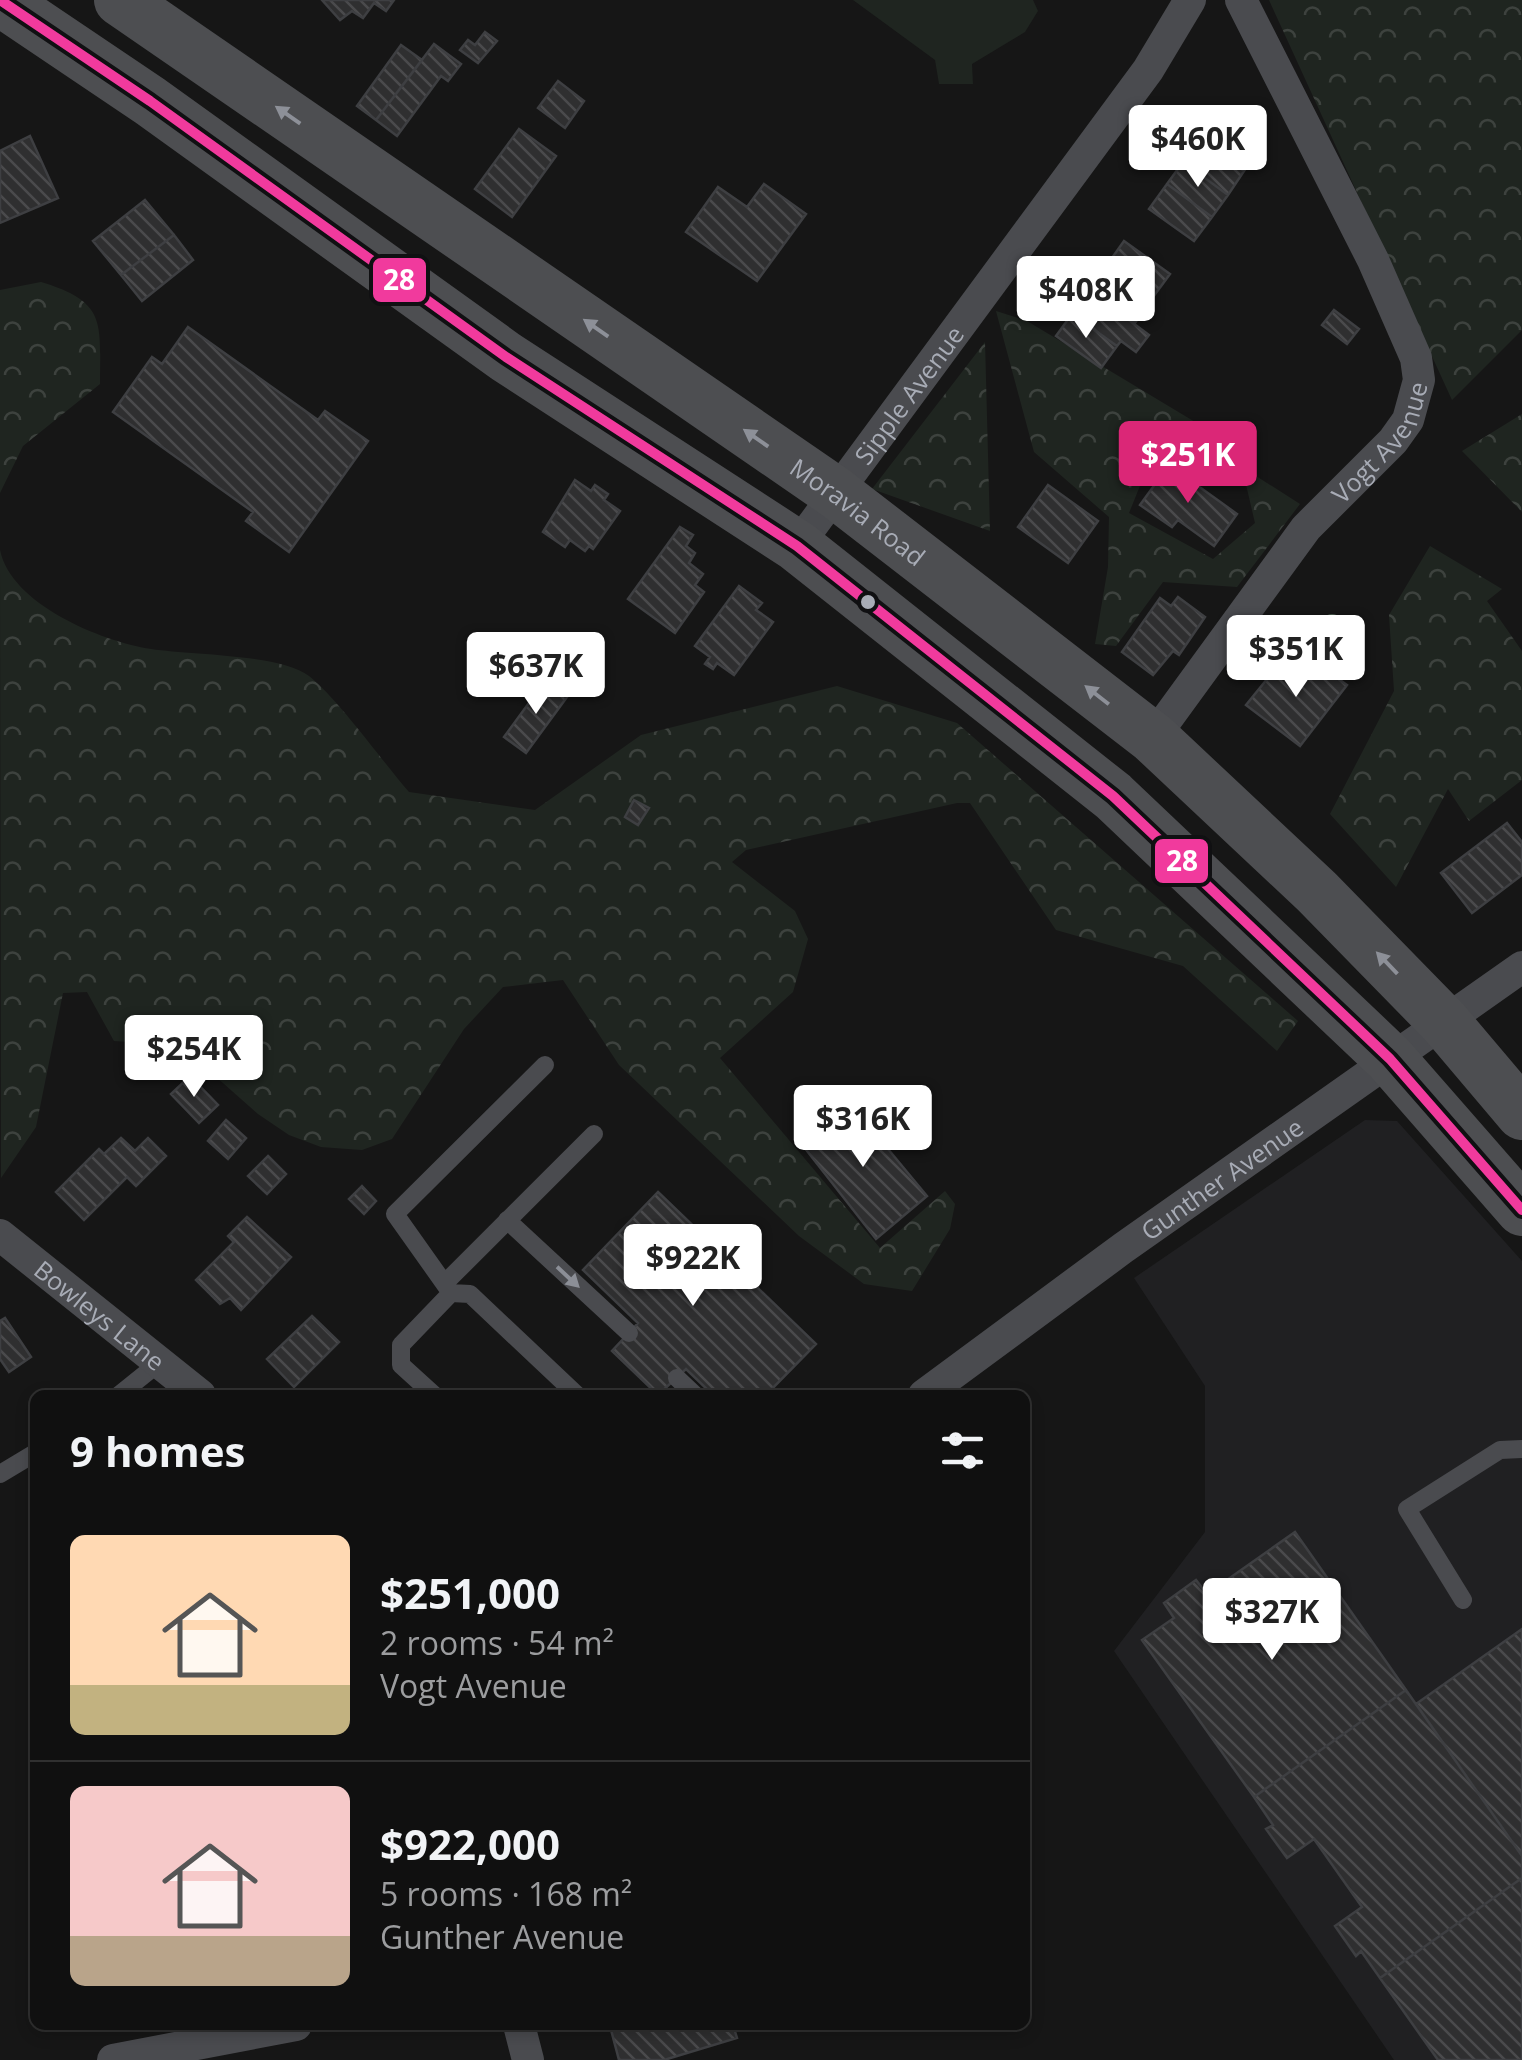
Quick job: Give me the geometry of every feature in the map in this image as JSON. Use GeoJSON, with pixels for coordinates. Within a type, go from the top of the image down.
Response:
{"type":"FeatureCollection","features":[{"type":"Feature","properties":{"kind":"main road"},"geometry":{"type":"LineString","coordinates":[[0,0],[150,101],[506,357],[797,546],[1113,796],[1390,1059],[1522,1210]]}},
{"type":"Feature","properties":{"kind":"main road","name":"Moravia Road"},"geometry":{"type":"LineString","coordinates":[[120,0],[836,493],[1153,738],[1317,892],[1445,1023],[1522,1114]]}},
{"type":"Feature","properties":{"kind":"street","name":"Sipple Avenue"},"geometry":{"type":"LineString","coordinates":[[797,546],[1148,70],[1190,0]]}},
{"type":"Feature","properties":{"kind":"street","name":"Vogt Avenue"},"geometry":{"type":"LineString","coordinates":[[1153,738],[1306,528],[1408,420],[1419,380],[1416,358],[1373,260],[1241,0]]}},
{"type":"Feature","properties":{"kind":"street","name":"Gunther Avenue"},"geometry":{"type":"LineString","coordinates":[[931,1390],[1522,967]]}},
{"type":"Feature","properties":{"kind":"street","name":"Bowleys Lane"},"geometry":{"type":"LineString","coordinates":[[0,1235],[194,1390]]}},
{"type":"Feature","properties":{"kind":"street"},"geometry":{"type":"LineString","coordinates":[[113,2060],[270,2030]]}},
{"type":"Feature","properties":{"kind":"street"},"geometry":{"type":"LineString","coordinates":[[520,2030],[528,2060]]}},
{"type":"Feature","properties":{"kind":"lane"},"geometry":{"type":"LineString","coordinates":[[545,1065],[395,1214],[448,1287],[470,1294],[572,1390]]}},
{"type":"Feature","properties":{"kind":"lane"},"geometry":{"type":"LineString","coordinates":[[428,1390],[400,1365],[400,1345],[507,1220],[594,1134]]}},
{"type":"Feature","properties":{"kind":"lane"},"geometry":{"type":"LineString","coordinates":[[507,1220],[629,1333]]}},
{"type":"Feature","properties":{"kind":"lane"},"geometry":{"type":"LineString","coordinates":[[125,1390],[160,1362]]}},
{"type":"Feature","properties":{"kind":"lane"},"geometry":{"type":"LineString","coordinates":[[677,1378],[689,1390]]}},
{"type":"Feature","properties":{"kind":"lane"},"geometry":{"type":"LineString","coordinates":[[1463,1600],[1408,1509],[1500,1450],[1522,1450]]}},
{"type":"Feature","properties":{"kind":"lane"},"geometry":{"type":"LineString","coordinates":[[0,1474],[30,1457]]}},
{"type":"Feature","properties":{"kind":"shaded area"},"geometry":{"type":"Polygon","coordinates":[[[1365,1120],[1397,1121],[1522,1261],[1522,2060],[1394,2060],[1114,1651],[1205,1532],[1205,1386],[1134,1278],[1365,1120]]]}},
{"type":"Feature","properties":{"kind":"green space"},"geometry":{"type":"Polygon","coordinates":[[[853,0],[1033,0],[1038,11],[1025,32],[972,64],[973,84],[939,84],[935,60],[853,0]]]}},
{"type":"Feature","properties":{"kind":"green space"},"geometry":{"type":"Polygon","coordinates":[[[1269,0],[1522,0],[1522,330],[1452,400],[1269,0]]]}},
{"type":"Feature","properties":{"kind":"green space"},"geometry":{"type":"Polygon","coordinates":[[[41,282],[78,298],[95,317],[99,330],[100,384],[23,446],[0,493],[0,290],[41,282]]]}},
{"type":"Feature","properties":{"kind":"green space"},"geometry":{"type":"Polygon","coordinates":[[[996,311],[1027,321],[1210,431],[1221,469],[1152,456],[1129,513],[1213,559],[1255,523],[1242,467],[1300,504],[1237,587],[1163,582],[1116,646],[1095,644],[1108,567],[1109,517],[1034,452],[996,311]]]}},
{"type":"Feature","properties":{"kind":"green space"},"geometry":{"type":"Polygon","coordinates":[[[985,342],[990,531],[872,489],[985,342]]]}},
{"type":"Feature","properties":{"kind":"green space"},"geometry":{"type":"Polygon","coordinates":[[[1522,414],[1522,512],[1462,451],[1522,414]]]}},
{"type":"Feature","properties":{"kind":"green space"},"geometry":{"type":"Polygon","coordinates":[[[1430,546],[1502,589],[1487,601],[1522,651],[1522,780],[1469,821],[1448,789],[1396,887],[1330,814],[1394,691],[1389,615],[1430,546]]]}},
{"type":"Feature","properties":{"kind":"green space"},"geometry":{"type":"Polygon","coordinates":[[[0,550],[21,587],[39,603],[107,638],[151,649],[256,659],[309,676],[409,792],[535,810],[641,735],[837,686],[957,723],[1298,1021],[1277,1051],[1183,966],[1056,930],[970,803],[957,803],[746,850],[732,862],[795,911],[808,939],[793,992],[720,1058],[880,1248],[945,1191],[955,1204],[950,1229],[912,1291],[864,1284],[799,1236],[619,1065],[563,980],[503,987],[464,1029],[392,1139],[362,1150],[321,1147],[289,1135],[258,1114],[180,1045],[114,1041],[87,992],[63,993],[36,1127],[1,1178],[0,550]]]}},
{"type":"Feature","properties":{"kind":"building"},"geometry":{"type":"Polygon","coordinates":[[[322,0],[394,0],[386,11],[374,3],[363,18],[352,11],[340,20],[322,0]]]}},
{"type":"Feature","properties":{"kind":"building"},"geometry":{"type":"Polygon","coordinates":[[[485,32],[497,41],[478,63],[460,50],[468,40],[475,45],[485,32]]]}},
{"type":"Feature","properties":{"kind":"building"},"geometry":{"type":"Polygon","coordinates":[[[434,44],[461,64],[448,81],[441,76],[397,136],[376,120],[434,44]]]}},
{"type":"Feature","properties":{"kind":"building"},"geometry":{"type":"Polygon","coordinates":[[[401,45],[422,60],[376,120],[357,106],[401,45]]]}},
{"type":"Feature","properties":{"kind":"building"},"geometry":{"type":"Polygon","coordinates":[[[558,81],[584,101],[565,128],[538,108],[558,81]]]}},
{"type":"Feature","properties":{"kind":"building"},"geometry":{"type":"Polygon","coordinates":[[[1217,114],[1262,146],[1244,171],[1200,139],[1217,114]]]}},
{"type":"Feature","properties":{"kind":"building"},"geometry":{"type":"Polygon","coordinates":[[[519,129],[556,156],[512,217],[475,189],[519,129]]]}},
{"type":"Feature","properties":{"kind":"building"},"geometry":{"type":"Polygon","coordinates":[[[30,136],[58,198],[0,223],[0,151],[30,136]]]}},
{"type":"Feature","properties":{"kind":"building"},"geometry":{"type":"Polygon","coordinates":[[[1200,139],[1244,171],[1228,195],[1183,162],[1200,139]]]}},
{"type":"Feature","properties":{"kind":"building"},"geometry":{"type":"Polygon","coordinates":[[[1183,162],[1228,195],[1212,217],[1167,184],[1183,162]]]}},
{"type":"Feature","properties":{"kind":"building"},"geometry":{"type":"Polygon","coordinates":[[[764,184],[806,214],[757,281],[686,232],[718,187],[747,207],[764,184]]]}},
{"type":"Feature","properties":{"kind":"building"},"geometry":{"type":"Polygon","coordinates":[[[1167,184],[1212,217],[1194,241],[1149,209],[1167,184]]]}},
{"type":"Feature","properties":{"kind":"building"},"geometry":{"type":"Polygon","coordinates":[[[145,200],[174,235],[121,275],[93,241],[145,200]]]}},
{"type":"Feature","properties":{"kind":"building"},"geometry":{"type":"Polygon","coordinates":[[[174,235],[193,260],[142,301],[121,275],[174,235]]]}},
{"type":"Feature","properties":{"kind":"building"},"geometry":{"type":"Polygon","coordinates":[[[1124,241],[1170,274],[1153,297],[1107,265],[1124,241]]]}},
{"type":"Feature","properties":{"kind":"building"},"geometry":{"type":"Polygon","coordinates":[[[1107,265],[1153,297],[1135,323],[1089,290],[1107,265]]]}},
{"type":"Feature","properties":{"kind":"building"},"geometry":{"type":"Polygon","coordinates":[[[1089,290],[1149,335],[1136,352],[1121,341],[1117,346],[1072,314],[1089,290]]]}},
{"type":"Feature","properties":{"kind":"building"},"geometry":{"type":"Polygon","coordinates":[[[1334,310],[1359,329],[1347,344],[1322,325],[1334,310]]]}},
{"type":"Feature","properties":{"kind":"building"},"geometry":{"type":"Polygon","coordinates":[[[1072,314],[1117,346],[1101,368],[1056,336],[1072,314]]]}},
{"type":"Feature","properties":{"kind":"building"},"geometry":{"type":"Polygon","coordinates":[[[188,327],[318,420],[325,411],[368,441],[289,552],[246,521],[253,512],[113,412],[152,357],[162,364],[188,327]]]}},
{"type":"Feature","properties":{"kind":"building"},"geometry":{"type":"Polygon","coordinates":[[[1169,465],[1237,514],[1214,546],[1178,520],[1172,527],[1140,505],[1169,465]]]}},
{"type":"Feature","properties":{"kind":"building"},"geometry":{"type":"Polygon","coordinates":[[[575,480],[591,491],[595,485],[608,494],[604,500],[620,511],[593,549],[589,546],[585,551],[570,540],[565,547],[543,532],[575,480]]]}},
{"type":"Feature","properties":{"kind":"building"},"geometry":{"type":"Polygon","coordinates":[[[1048,485],[1098,521],[1068,563],[1018,527],[1048,485]]]}},
{"type":"Feature","properties":{"kind":"building"},"geometry":{"type":"Polygon","coordinates":[[[680,527],[693,535],[686,546],[695,553],[689,563],[703,574],[695,585],[704,592],[675,633],[628,599],[680,527]]]}},
{"type":"Feature","properties":{"kind":"building"},"geometry":{"type":"Polygon","coordinates":[[[739,586],[762,603],[756,610],[773,622],[734,675],[717,663],[713,669],[705,664],[710,657],[695,646],[739,586]]]}},
{"type":"Feature","properties":{"kind":"building"},"geometry":{"type":"Polygon","coordinates":[[[1178,597],[1205,617],[1179,655],[1173,651],[1153,675],[1122,652],[1160,598],[1171,606],[1178,597]]]}},
{"type":"Feature","properties":{"kind":"building"},"geometry":{"type":"Polygon","coordinates":[[[1285,657],[1307,680],[1319,665],[1347,685],[1300,746],[1246,705],[1285,657]]]}},
{"type":"Feature","properties":{"kind":"building"},"geometry":{"type":"Polygon","coordinates":[[[545,681],[567,697],[526,753],[504,737],[545,681]]]}},
{"type":"Feature","properties":{"kind":"building"},"geometry":{"type":"Polygon","coordinates":[[[634,800],[649,808],[638,825],[625,817],[634,800]]]}},
{"type":"Feature","properties":{"kind":"building"},"geometry":{"type":"Polygon","coordinates":[[[1507,823],[1522,842],[1522,875],[1472,913],[1441,873],[1507,823]]]}},
{"type":"Feature","properties":{"kind":"building"},"geometry":{"type":"Polygon","coordinates":[[[190,1076],[218,1105],[199,1123],[171,1094],[190,1076]]]}},
{"type":"Feature","properties":{"kind":"building"},"geometry":{"type":"Polygon","coordinates":[[[849,1102],[927,1196],[876,1239],[800,1142],[849,1102]]]}},
{"type":"Feature","properties":{"kind":"building"},"geometry":{"type":"Polygon","coordinates":[[[226,1120],[246,1138],[228,1159],[208,1141],[226,1120]]]}},
{"type":"Feature","properties":{"kind":"building"},"geometry":{"type":"Polygon","coordinates":[[[121,1138],[135,1151],[148,1138],[166,1156],[136,1186],[127,1177],[84,1220],[56,1192],[99,1149],[104,1154],[121,1138]]]}},
{"type":"Feature","properties":{"kind":"building"},"geometry":{"type":"Polygon","coordinates":[[[268,1156],[286,1174],[267,1194],[248,1176],[268,1156]]]}},
{"type":"Feature","properties":{"kind":"building"},"geometry":{"type":"Polygon","coordinates":[[[362,1186],[376,1201],[364,1214],[349,1199],[362,1186]]]}},
{"type":"Feature","properties":{"kind":"building"},"geometry":{"type":"Polygon","coordinates":[[[658,1192],[816,1344],[771,1390],[708,1390],[686,1369],[663,1390],[653,1390],[612,1351],[638,1323],[583,1270],[658,1192]]]}},
{"type":"Feature","properties":{"kind":"building"},"geometry":{"type":"Polygon","coordinates":[[[247,1217],[291,1257],[241,1310],[230,1298],[220,1304],[196,1280],[234,1242],[228,1236],[247,1217]]]}},
{"type":"Feature","properties":{"kind":"building"},"geometry":{"type":"Polygon","coordinates":[[[312,1316],[339,1342],[294,1387],[267,1359],[312,1316]]]}},
{"type":"Feature","properties":{"kind":"building"},"geometry":{"type":"Polygon","coordinates":[[[5,1318],[31,1357],[9,1372],[0,1359],[0,1321],[5,1318]]]}},
{"type":"Feature","properties":{"kind":"building"},"geometry":{"type":"Polygon","coordinates":[[[1295,1532],[1406,1690],[1254,1797],[1142,1640],[1174,1618],[1164,1603],[1196,1580],[1207,1594],[1295,1532]]]}},
{"type":"Feature","properties":{"kind":"building"},"geometry":{"type":"Polygon","coordinates":[[[1522,1629],[1522,1856],[1416,1704],[1522,1629]]]}},
{"type":"Feature","properties":{"kind":"building"},"geometry":{"type":"Polygon","coordinates":[[[1406,1690],[1522,1856],[1522,1878],[1380,1978],[1361,1951],[1356,1956],[1335,1926],[1362,1907],[1314,1839],[1287,1858],[1266,1829],[1273,1825],[1254,1797],[1406,1690]]]}},
{"type":"Feature","properties":{"kind":"building"},"geometry":{"type":"Polygon","coordinates":[[[1522,1878],[1522,2060],[1438,2060],[1380,1978],[1522,1878]]]}},
{"type":"Feature","properties":{"kind":"building"},"geometry":{"type":"Polygon","coordinates":[[[611,2030],[735,2030],[737,2038],[664,2060],[619,2060],[611,2030]]]}},
{"type":"Feature","properties":{"kind":"transit line","name":"28"},"geometry":{"type":"LineString","coordinates":[[0,0],[150,101],[506,357],[797,546],[1113,796],[1390,1059],[1522,1210]]}}]}
